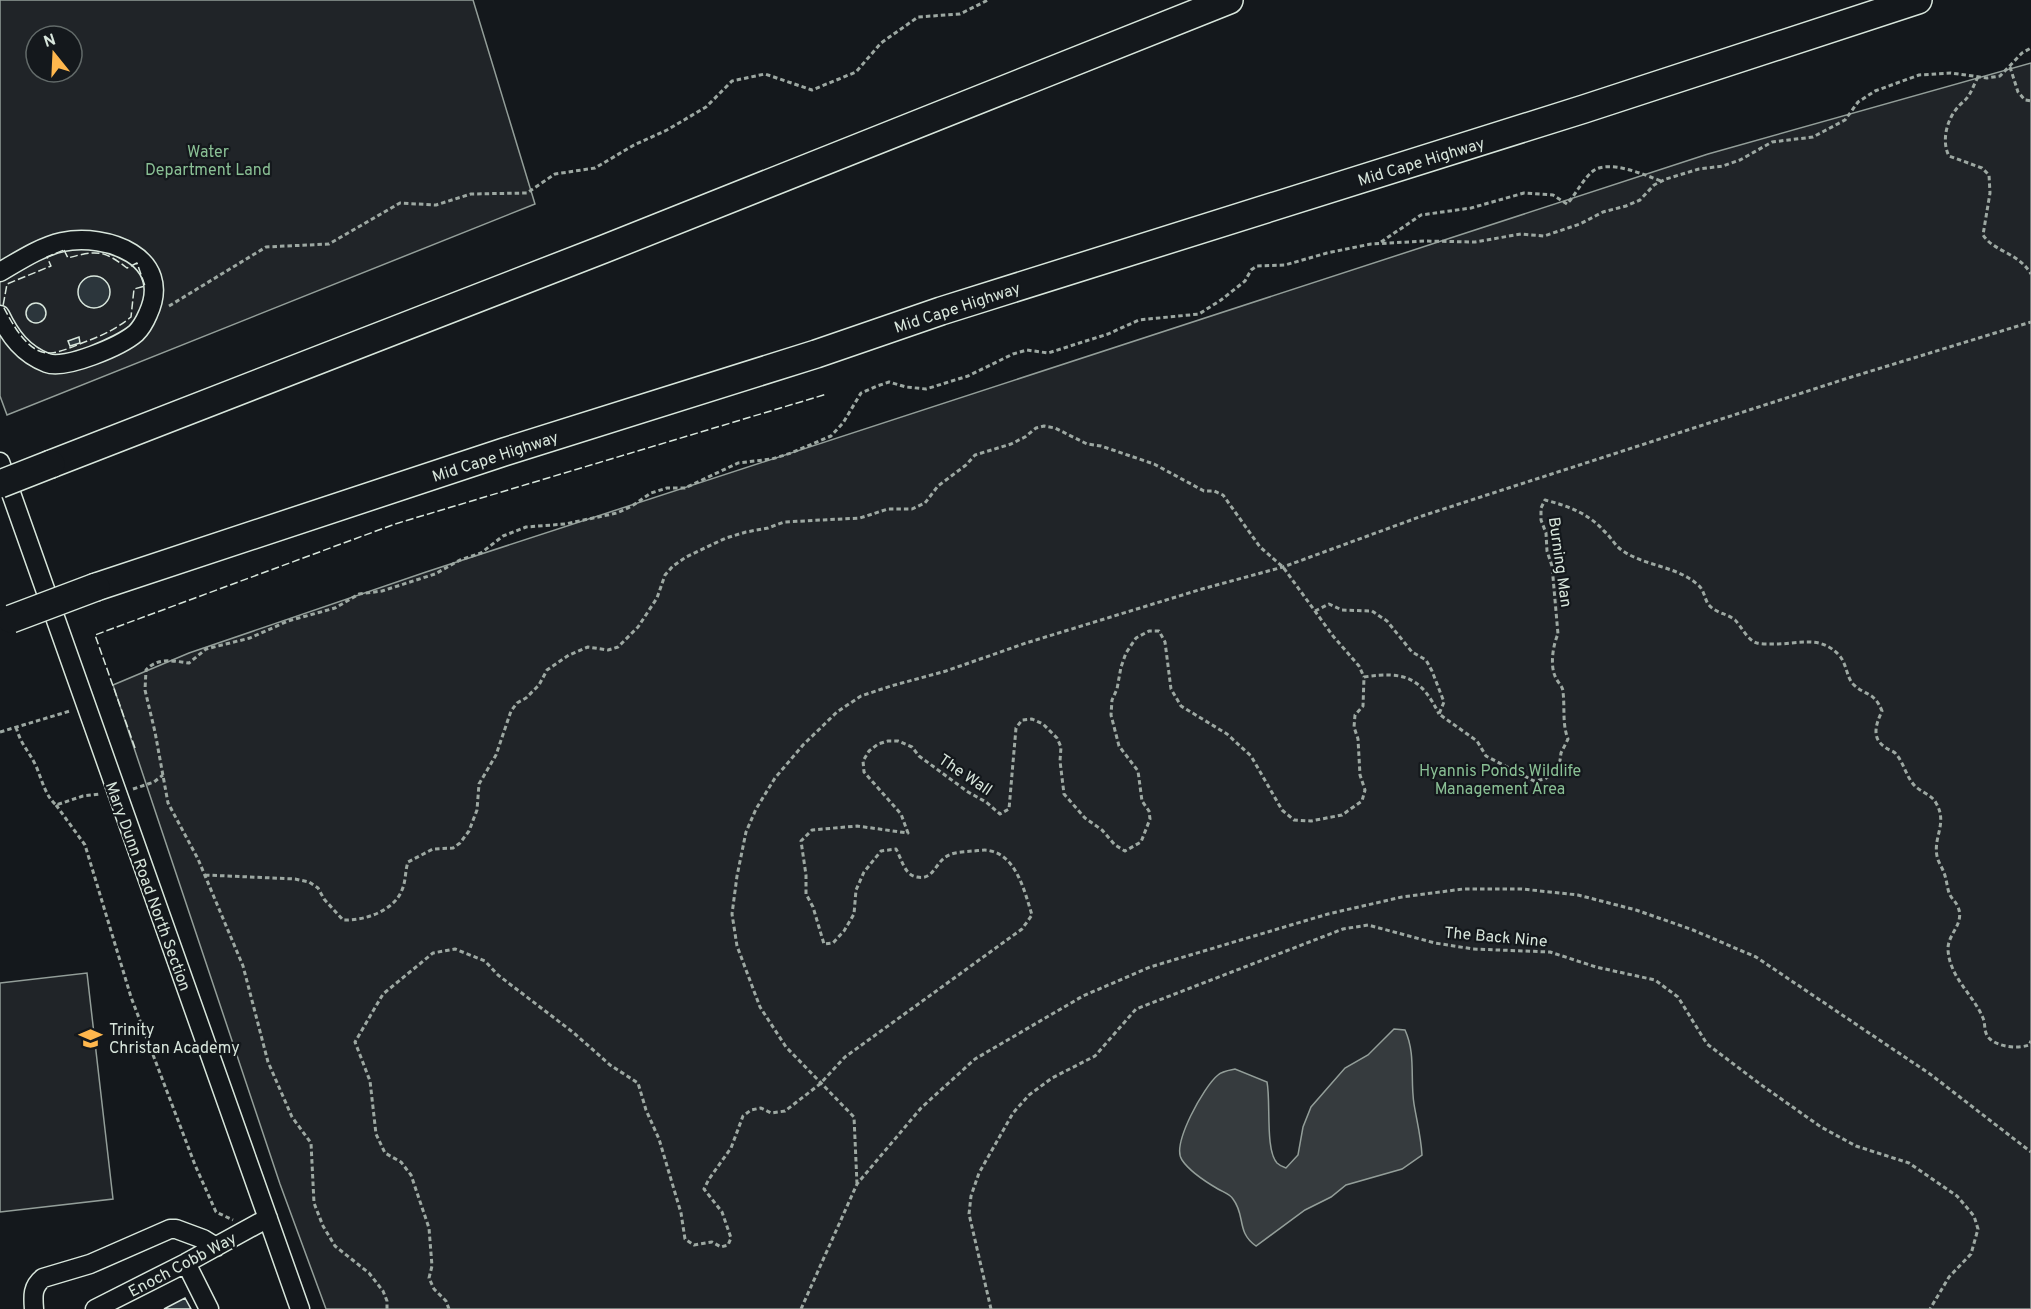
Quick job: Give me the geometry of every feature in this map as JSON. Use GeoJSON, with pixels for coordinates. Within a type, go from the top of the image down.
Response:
{"type":"FeatureCollection","features":[{"type":"Feature","properties":{"kind":"highway"},"geometry":{"type":"LineString","coordinates":[[0,484],[604,249],[1229,0]]}},
{"type":"Feature","properties":{"kind":"highway","name":"Mid Cape Highway"},"geometry":{"type":"LineString","coordinates":[[6,621],[96,587],[504,452],[793,361],[941,311],[1584,110],[1918,0]]}},
{"type":"Feature","properties":{"kind":"street"},"geometry":{"type":"LineString","coordinates":[[0,272],[37,252],[62,243],[90,240],[128,250],[148,268],[154,294],[148,314],[137,332],[120,344],[58,365],[36,357],[16,342],[0,315]]}},
{"type":"Feature","properties":{"kind":"street","name":"Mary Dunn Road North Section"},"geometry":{"type":"LineString","coordinates":[[0,462],[300,1309]]}},
{"type":"Feature","properties":{"kind":"street","name":"Enoch Cobb Way"},"geometry":{"type":"LineString","coordinates":[[95,1309],[268,1218]]}},
{"type":"Feature","properties":{"kind":"street"},"geometry":{"type":"LineString","coordinates":[[34,1309],[33,1292],[36,1284],[43,1278],[90,1264],[162,1231],[176,1229],[203,1239],[216,1247]]}},
{"type":"Feature","properties":{"kind":"street"},"geometry":{"type":"LineString","coordinates":[[186,1263],[209,1309]]}},
{"type":"Feature","properties":{"kind":"path"},"geometry":{"type":"LineString","coordinates":[[148,314],[167,307],[267,247],[329,244],[400,203],[436,205],[471,194],[527,194],[555,174],[596,168],[706,107],[732,81],[765,74],[813,90],[856,72],[881,43],[918,17],[960,14],[988,0]]}},
{"type":"Feature","properties":{"kind":"path"},"geometry":{"type":"LineString","coordinates":[[387,1309],[387,1300],[383,1291],[369,1273],[336,1246],[323,1226],[314,1203],[311,1143],[292,1117],[268,1062],[243,966],[205,875],[168,803],[145,690],[146,670],[152,664],[167,660],[189,663],[206,649],[250,638],[288,621],[335,608],[359,594],[382,591],[435,574],[460,560],[482,553],[504,536],[526,527],[565,524],[617,513],[632,506],[651,492],[685,488],[738,463],[772,459],[791,453],[831,436],[843,423],[861,393],[889,382],[926,389],[968,376],[1013,354],[1027,350],[1048,353],[1108,334],[1139,320],[1199,314],[1245,281],[1251,270],[1257,266],[1286,265],[1327,253],[1379,243],[1425,241],[1475,243],[1521,234],[1544,236],[1640,200],[1661,181],[1699,169],[1731,163],[1772,142],[1813,137],[1845,120],[1858,102],[1875,91],[1919,75],[1952,73],[1987,78],[2001,76],[2022,53],[2031,48]]}},
{"type":"Feature","properties":{"kind":"path"},"geometry":{"type":"LineString","coordinates":[[2010,67],[2018,92],[2025,100],[2031,101]]}},
{"type":"Feature","properties":{"kind":"path"},"geometry":{"type":"LineString","coordinates":[[1977,77],[1966,99],[1951,116],[1944,147],[1948,156],[1982,168],[1989,175],[1990,193],[1983,235],[1988,241],[2018,258],[2031,274]]}},
{"type":"Feature","properties":{"kind":"path"},"geometry":{"type":"LineString","coordinates":[[1379,243],[1421,215],[1471,208],[1524,193],[1553,195],[1567,204],[1594,170],[1605,166],[1661,181]]}},
{"type":"Feature","properties":{"kind":"path"},"geometry":{"type":"LineString","coordinates":[[857,1184],[854,1117],[786,1047],[760,1007],[737,946],[732,914],[746,832],[756,809],[775,778],[803,745],[837,712],[861,696],[1202,589],[1283,567],[1422,516],[1845,379],[2031,322]]}},
{"type":"Feature","properties":{"kind":"path"},"geometry":{"type":"LineString","coordinates":[[205,875],[295,879],[309,882],[318,888],[324,899],[343,920],[360,920],[386,910],[396,901],[402,890],[408,862],[433,849],[453,848],[469,831],[477,810],[479,784],[496,755],[511,711],[517,703],[526,698],[539,685],[547,670],[569,654],[588,647],[608,650],[618,647],[638,627],[657,598],[665,575],[673,566],[686,557],[726,538],[784,522],[860,518],[888,509],[912,509],[925,503],[938,486],[975,455],[1011,444],[1036,428],[1044,426],[1055,428],[1086,444],[1101,446],[1154,464],[1204,491],[1214,491],[1223,495],[1260,547],[1283,567],[1314,611],[1359,666],[1364,677],[1395,675],[1418,682],[1431,696],[1439,714]]}},
{"type":"Feature","properties":{"kind":"path","name":"Burning Man"},"geometry":{"type":"LineString","coordinates":[[1439,714],[1477,741],[1486,756],[1534,781],[1545,779],[1559,768],[1561,753],[1568,739],[1563,726],[1565,711],[1563,688],[1555,678],[1553,669],[1555,641],[1558,634],[1552,566],[1546,551],[1546,533],[1541,520],[1541,508],[1545,500],[1563,504],[1586,514],[1621,550],[1646,562],[1666,567],[1694,581],[1700,586],[1707,603],[1715,611],[1734,620],[1757,643],[1792,644],[1816,641],[1828,646],[1841,657],[1855,686],[1878,701],[1882,711],[1875,728],[1880,744],[1896,753],[1906,774],[1915,786],[1936,801],[1942,815],[1937,856],[1950,895],[1957,905],[1960,916],[1960,922],[1949,940],[1948,951],[1958,980],[1970,994],[1984,1019],[1985,1033],[1997,1043],[2021,1048],[2029,1045],[2031,1041]]}},
{"type":"Feature","properties":{"kind":"path"},"geometry":{"type":"LineString","coordinates":[[1314,611],[1329,603],[1342,610],[1372,611],[1387,621],[1412,652],[1426,660],[1444,702],[1439,714]]}},
{"type":"Feature","properties":{"kind":"path","name":"The Wall"},"geometry":{"type":"LineString","coordinates":[[820,1084],[845,1057],[1022,929],[1032,915],[1019,878],[1004,856],[990,850],[956,852],[942,859],[934,872],[924,878],[914,877],[905,871],[896,849],[881,851],[864,872],[856,890],[854,914],[844,931],[832,943],[824,944],[813,907],[806,894],[806,875],[801,842],[812,830],[856,826],[908,833],[901,814],[864,772],[863,761],[869,751],[878,744],[898,741],[912,747],[919,756],[1000,814],[1009,809],[1016,728],[1022,720],[1032,719],[1043,724],[1057,738],[1061,747],[1060,761],[1064,794],[1085,818],[1125,851],[1142,842],[1150,819],[1149,811],[1142,801],[1138,771],[1119,746],[1111,715],[1112,700],[1117,689],[1121,667],[1126,653],[1136,638],[1149,631],[1159,631],[1165,642],[1171,689],[1181,706],[1227,734],[1251,756],[1282,810],[1294,820],[1342,815],[1362,801],[1365,790],[1360,775],[1358,739],[1354,727],[1355,715],[1363,706],[1364,677]]}},
{"type":"Feature","properties":{"kind":"path"},"geometry":{"type":"LineString","coordinates":[[0,732],[86,707]]}},
{"type":"Feature","properties":{"kind":"path"},"geometry":{"type":"LineString","coordinates":[[16,727],[20,742],[35,764],[50,800],[85,845],[131,997],[195,1165],[216,1212],[251,1228]]}},
{"type":"Feature","properties":{"kind":"path"},"geometry":{"type":"LineString","coordinates":[[56,806],[90,794],[117,793],[154,782],[163,775]]}},
{"type":"Feature","properties":{"kind":"path"},"geometry":{"type":"LineString","coordinates":[[801,1309],[857,1184],[921,1108],[975,1059],[1083,996],[1150,967],[1328,914],[1402,897],[1463,889],[1522,889],[1578,895],[1636,910],[1693,930],[1756,957],[1930,1074],[2031,1152]]}},
{"type":"Feature","properties":{"kind":"path","name":"The Back Nine"},"geometry":{"type":"LineString","coordinates":[[991,1309],[969,1214],[971,1196],[979,1173],[1013,1113],[1029,1095],[1052,1078],[1095,1056],[1136,1009],[1342,929],[1368,925],[1435,943],[1473,950],[1550,952],[1596,967],[1655,980],[1678,997],[1707,1044],[1760,1084],[1821,1126],[1856,1146],[1910,1162],[1957,1196],[1974,1216],[1978,1229],[1971,1254],[1949,1277],[1930,1309]]}},
{"type":"Feature","properties":{"kind":"path"},"geometry":{"type":"LineString","coordinates":[[449,1309],[446,1300],[434,1289],[429,1278],[432,1266],[429,1228],[411,1175],[400,1162],[385,1153],[376,1134],[370,1081],[355,1042],[382,994],[433,953],[455,949],[485,961],[498,975],[574,1033],[610,1065],[638,1083],[646,1110],[659,1139],[681,1213],[685,1239],[694,1245],[712,1242],[721,1247],[728,1245],[731,1238],[722,1212],[704,1189],[731,1148],[743,1116],[751,1110],[761,1108],[771,1113],[785,1111],[820,1084]]}},
{"type":"Feature","properties":{"kind":"green space","name":"Water Department Land"},"geometry":{"type":"Polygon","coordinates":[[[0,0],[473,0],[535,204],[7,415],[0,396],[0,0]]]}},
{"type":"Feature","properties":{"kind":"green space","name":"Hyannis Ponds Wildlife Management Area"},"geometry":{"type":"Polygon","coordinates":[[[2031,63],[2031,1309],[326,1309],[280,1184],[113,685],[189,653],[426,572],[1708,154],[2031,63]]]}},
{"type":"Feature","properties":{"kind":"green space"},"geometry":{"type":"Polygon","coordinates":[[[87,973],[113,1199],[0,1212],[0,983],[87,973]]]}},
{"type":"Feature","properties":{"kind":"shaded area"},"geometry":{"type":"Polygon","coordinates":[[[1394,1029],[1405,1030],[1410,1048],[1414,1104],[1422,1155],[1402,1169],[1346,1185],[1331,1197],[1305,1210],[1256,1246],[1243,1229],[1237,1205],[1232,1197],[1198,1176],[1182,1160],[1180,1152],[1185,1129],[1205,1091],[1220,1074],[1235,1069],[1267,1082],[1271,1148],[1277,1163],[1286,1168],[1298,1155],[1303,1127],[1311,1107],[1345,1068],[1368,1055],[1394,1029]]]}},
{"type":"Feature","properties":{"kind":"building"},"geometry":{"type":"Polygon","coordinates":[[[94,276],[106,280],[110,292],[106,304],[94,308],[82,304],[78,292],[82,280],[94,276]]]}},
{"type":"Feature","properties":{"kind":"building"},"geometry":{"type":"Polygon","coordinates":[[[36,303],[43,306],[46,313],[43,320],[36,323],[29,320],[26,313],[29,306],[36,303]]]}},
{"type":"Feature","properties":{"kind":"building"},"geometry":{"type":"Polygon","coordinates":[[[79,337],[80,343],[70,346],[68,341],[79,337]]]}},
{"type":"Feature","properties":{"kind":"building"},"geometry":{"type":"Polygon","coordinates":[[[185,1298],[191,1309],[164,1309],[185,1298]]]}},
{"type":"Feature","properties":{"kind":"fence"},"geometry":{"type":"LineString","coordinates":[[64,250],[68,258],[99,253],[127,268],[137,263],[145,286],[134,289],[131,317],[119,326],[59,352],[43,352],[35,349],[22,337],[3,306],[7,284],[51,266],[47,257],[64,250]]}},
{"type":"Feature","properties":{"kind":"fence"},"geometry":{"type":"LineString","coordinates":[[135,748],[95,635],[395,524],[827,394]]}},
{"type":"Feature","properties":{"kind":"place","name":"Trinity Christan Academy"},"geometry":{"type":"Point","coordinates":[91,1038]}}]}
